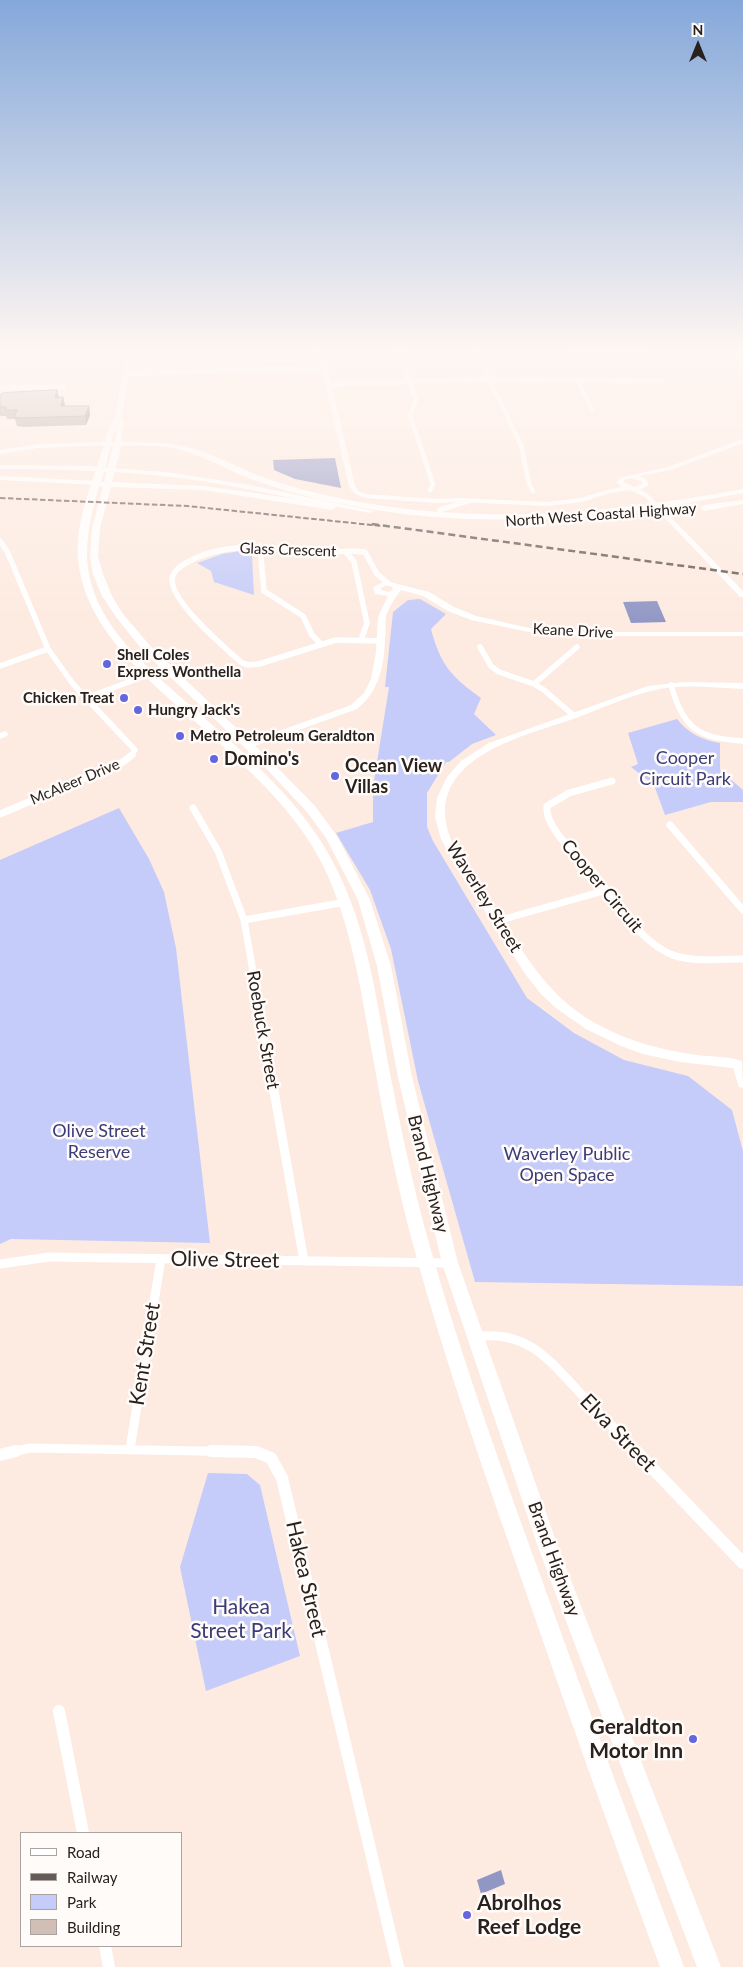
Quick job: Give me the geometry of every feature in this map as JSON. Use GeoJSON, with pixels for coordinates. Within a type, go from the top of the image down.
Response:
{"type":"FeatureCollection","features":[{"type":"Feature","properties":{"kind":"highway"},"geometry":{"type":"LineString","coordinates":[[128,440],[134,443]]}},
{"type":"Feature","properties":{"kind":"highway","name":"North West Coastal Highway"},"geometry":{"type":"LineString","coordinates":[[109,441],[118,443],[155,443],[185,448],[241,472],[300,492],[366,505],[430,513],[469,516],[558,516],[677,504],[743,492]]}},
{"type":"Feature","properties":{"kind":"highway","name":"Brand Highway"},"geometry":{"type":"LineString","coordinates":[[109,441],[83,534],[82,560],[85,577],[101,615],[125,649],[149,674],[289,784],[311,809],[335,844],[364,900],[384,966],[405,1078],[450,1263],[548,1547],[709,1967]]}},
{"type":"Feature","properties":{"kind":"highway","name":"Brand Highway"},"geometry":{"type":"LineString","coordinates":[[118,443],[94,540],[94,556],[98,574],[107,596],[119,615],[148,650],[242,748],[287,803],[314,840],[331,869],[346,902],[357,934],[366,972],[391,1118],[426,1263],[472,1415],[672,1967]]}},
{"type":"Feature","properties":{"kind":"highway"},"geometry":{"type":"LineString","coordinates":[[98,479],[139,485]]}},
{"type":"Feature","properties":{"kind":"highway"},"geometry":{"type":"LineString","coordinates":[[103,499],[114,489],[139,485]]}},
{"type":"Feature","properties":{"kind":"highway","name":"North West Coastal Highway"},"geometry":{"type":"LineString","coordinates":[[139,485],[204,488],[370,512],[464,521],[546,522],[635,515],[743,503]]}},
{"type":"Feature","properties":{"kind":"highway"},"geometry":{"type":"LineString","coordinates":[[430,513],[463,500]]}},
{"type":"Feature","properties":{"kind":"main road"},"geometry":{"type":"LineString","coordinates":[[0,452],[38,446],[109,441]]}},
{"type":"Feature","properties":{"kind":"main road"},"geometry":{"type":"LineString","coordinates":[[0,463],[61,462],[136,466],[200,473],[300,492]]}},
{"type":"Feature","properties":{"kind":"main road"},"geometry":{"type":"LineString","coordinates":[[0,467],[92,468],[153,473],[230,484],[370,512]]}},
{"type":"Feature","properties":{"kind":"main road"},"geometry":{"type":"LineString","coordinates":[[0,478],[68,482],[82,485],[92,499]]}},
{"type":"Feature","properties":{"kind":"main road"},"geometry":{"type":"LineString","coordinates":[[68,482],[98,479]]}},
{"type":"Feature","properties":{"kind":"street"},"geometry":{"type":"LineString","coordinates":[[341,440],[352,486],[357,493],[378,497],[525,504],[560,503],[589,498],[609,491],[645,486]]}},
{"type":"Feature","properties":{"kind":"street"},"geometry":{"type":"LineString","coordinates":[[418,440],[433,484],[430,490]]}},
{"type":"Feature","properties":{"kind":"street"},"geometry":{"type":"LineString","coordinates":[[519,440],[529,484],[533,490]]}},
{"type":"Feature","properties":{"kind":"street"},"geometry":{"type":"LineString","coordinates":[[609,491],[620,480],[630,476],[669,469],[743,441]]}},
{"type":"Feature","properties":{"kind":"street"},"geometry":{"type":"LineString","coordinates":[[630,476],[644,480],[647,483],[645,486],[649,498]]}},
{"type":"Feature","properties":{"kind":"street"},"geometry":{"type":"LineString","coordinates":[[620,480],[621,485],[649,498],[743,595]]}},
{"type":"Feature","properties":{"kind":"street","name":"McAleer Drive"},"geometry":{"type":"LineString","coordinates":[[0,541],[7,552],[48,649],[86,698],[135,750],[132,756],[123,762],[0,814]]}},
{"type":"Feature","properties":{"kind":"street"},"geometry":{"type":"LineString","coordinates":[[260,546],[264,591],[268,596],[303,616],[312,635],[321,644]]}},
{"type":"Feature","properties":{"kind":"street","name":"Glass Crescent"},"geometry":{"type":"LineString","coordinates":[[377,574],[367,554],[361,551],[346,552],[260,546],[218,550],[192,560],[181,566],[175,572],[172,580],[174,588],[188,610],[208,632],[242,663],[249,665],[259,664],[336,640],[381,640]]}},
{"type":"Feature","properties":{"kind":"street"},"geometry":{"type":"LineString","coordinates":[[346,552],[354,562],[367,623],[361,640]]}},
{"type":"Feature","properties":{"kind":"street"},"geometry":{"type":"LineString","coordinates":[[377,574],[395,591]]}},
{"type":"Feature","properties":{"kind":"street"},"geometry":{"type":"LineString","coordinates":[[377,574],[385,607]]}},
{"type":"Feature","properties":{"kind":"street"},"geometry":{"type":"LineString","coordinates":[[380,590],[388,584]]}},
{"type":"Feature","properties":{"kind":"street"},"geometry":{"type":"LineString","coordinates":[[380,590],[395,591]]}},
{"type":"Feature","properties":{"kind":"street"},"geometry":{"type":"LineString","coordinates":[[242,748],[354,708],[366,699],[372,690],[376,676],[381,640],[381,622],[385,607],[392,600],[395,591]]}},
{"type":"Feature","properties":{"kind":"street","name":"Keane Drive"},"geometry":{"type":"LineString","coordinates":[[395,591],[429,597],[451,610],[474,618],[539,631],[586,634],[743,635]]}},
{"type":"Feature","properties":{"kind":"street"},"geometry":{"type":"LineString","coordinates":[[480,647],[492,666],[499,672],[534,684],[544,690],[573,715]]}},
{"type":"Feature","properties":{"kind":"street"},"geometry":{"type":"LineString","coordinates":[[534,684],[577,647]]}},
{"type":"Feature","properties":{"kind":"street"},"geometry":{"type":"LineString","coordinates":[[0,666],[48,649]]}},
{"type":"Feature","properties":{"kind":"street"},"geometry":{"type":"LineString","coordinates":[[86,698],[166,668]]}},
{"type":"Feature","properties":{"kind":"street"},"geometry":{"type":"LineString","coordinates":[[671,685],[681,715],[688,723],[701,732],[716,738],[743,741]]}},
{"type":"Feature","properties":{"kind":"street","name":"Waverley Street"},"geometry":{"type":"LineString","coordinates":[[741,1064],[688,1060],[653,1052],[619,1041],[590,1026],[567,1010],[545,990],[497,921],[446,839],[440,810],[442,796],[448,781],[469,758],[492,745],[635,692],[671,685],[743,686]]}},
{"type":"Feature","properties":{"kind":"street","name":"Cooper Circuit"},"geometry":{"type":"LineString","coordinates":[[612,781],[593,784],[553,800],[546,806],[546,814],[558,835],[591,869],[642,935],[652,944],[670,954],[691,958],[743,959]]}},
{"type":"Feature","properties":{"kind":"street","name":"Roebuck Street"},"geometry":{"type":"LineString","coordinates":[[193,808],[218,851],[244,920],[304,1261]]}},
{"type":"Feature","properties":{"kind":"street"},"geometry":{"type":"LineString","coordinates":[[670,824],[743,910]]}},
{"type":"Feature","properties":{"kind":"street"},"geometry":{"type":"LineString","coordinates":[[497,921],[607,890]]}},
{"type":"Feature","properties":{"kind":"street"},"geometry":{"type":"LineString","coordinates":[[244,920],[346,902]]}},
{"type":"Feature","properties":{"kind":"street"},"geometry":{"type":"LineString","coordinates":[[741,1064],[743,1083]]}},
{"type":"Feature","properties":{"kind":"street","name":"Olive Street"},"geometry":{"type":"LineString","coordinates":[[0,1264],[49,1257],[450,1263]]}},
{"type":"Feature","properties":{"kind":"street","name":"Kent Street"},"geometry":{"type":"LineString","coordinates":[[130,1449],[161,1259]]}},
{"type":"Feature","properties":{"kind":"street","name":"Elva Street"},"geometry":{"type":"LineString","coordinates":[[476,1337],[502,1334],[520,1339],[543,1354],[743,1563]]}},
{"type":"Feature","properties":{"kind":"street","name":"Hakea Street"},"geometry":{"type":"LineString","coordinates":[[0,1456],[30,1448],[256,1452],[271,1458],[282,1478],[398,1967]]}},
{"type":"Feature","properties":{"kind":"street"},"geometry":{"type":"LineString","coordinates":[[59,1711],[83,1832]]}},
{"type":"Feature","properties":{"kind":"street"},"geometry":{"type":"LineString","coordinates":[[105,1947],[109,1967]]}},
{"type":"Feature","properties":{"kind":"green space"},"geometry":{"type":"Polygon","coordinates":[[[240,551],[252,555],[254,595],[214,582],[211,571],[197,563],[222,554],[240,551]]]}},
{"type":"Feature","properties":{"kind":"green space","name":"Waverley Public Open Space"},"geometry":{"type":"Polygon","coordinates":[[[420,599],[446,614],[431,629],[439,652],[443,661],[455,676],[481,698],[474,714],[496,735],[472,744],[449,762],[446,762],[427,793],[427,827],[433,841],[527,998],[574,1033],[624,1060],[688,1076],[732,1110],[743,1151],[743,1286],[475,1282],[418,1081],[391,949],[370,890],[336,833],[373,822],[373,787],[389,687],[385,687],[393,612],[408,600],[420,599]]]}},
{"type":"Feature","properties":{"kind":"green space","name":"Cooper Circuit Park"},"geometry":{"type":"Polygon","coordinates":[[[677,719],[696,735],[720,743],[720,770],[743,790],[743,802],[711,802],[665,815],[654,785],[631,767],[638,764],[628,733],[677,719]]]}},
{"type":"Feature","properties":{"kind":"green space","name":"Olive Street Reserve"},"geometry":{"type":"Polygon","coordinates":[[[119,808],[149,859],[164,892],[176,948],[210,1243],[11,1239],[0,1244],[0,860],[119,808]]]}},
{"type":"Feature","properties":{"kind":"green space","name":"Hakea Street Park"},"geometry":{"type":"Polygon","coordinates":[[[208,1473],[247,1474],[260,1485],[300,1656],[206,1691],[180,1567],[208,1473]]]}},
{"type":"Feature","properties":{"kind":"shaded area"},"geometry":{"type":"Polygon","coordinates":[[[335,458],[341,488],[295,479],[274,470],[273,460],[335,458]]]}},
{"type":"Feature","properties":{"kind":"shaded area"},"geometry":{"type":"Polygon","coordinates":[[[657,601],[666,622],[631,623],[623,602],[657,601]]]}},
{"type":"Feature","properties":{"kind":"shaded area"},"geometry":{"type":"Polygon","coordinates":[[[501,1870],[505,1884],[481,1894],[477,1880],[501,1870]]]}},
{"type":"Feature","properties":{"kind":"railway"},"geometry":{"type":"LineString","coordinates":[[0,498],[187,506],[382,526]]}},
{"type":"Feature","properties":{"kind":"railway"},"geometry":{"type":"LineString","coordinates":[[372,524],[743,574]]}},
{"type":"Feature","properties":{"kind":"place","name":"Shell Coles Express Wonthella"},"geometry":{"type":"Point","coordinates":[107,664]}},
{"type":"Feature","properties":{"kind":"place","name":"Chicken Treat"},"geometry":{"type":"Point","coordinates":[124,698]}},
{"type":"Feature","properties":{"kind":"place","name":"Hungry Jack's"},"geometry":{"type":"Point","coordinates":[138,710]}},
{"type":"Feature","properties":{"kind":"place","name":"Metro Petroleum Geraldton"},"geometry":{"type":"Point","coordinates":[180,736]}},
{"type":"Feature","properties":{"kind":"place","name":"Domino's"},"geometry":{"type":"Point","coordinates":[214,759]}},
{"type":"Feature","properties":{"kind":"place","name":"Ocean View Villas"},"geometry":{"type":"Point","coordinates":[335,776]}},
{"type":"Feature","properties":{"kind":"place","name":"Geraldton Motor Inn"},"geometry":{"type":"Point","coordinates":[693,1739]}},
{"type":"Feature","properties":{"kind":"place","name":"Abrolhos Reef Lodge"},"geometry":{"type":"Point","coordinates":[467,1915]}}]}
